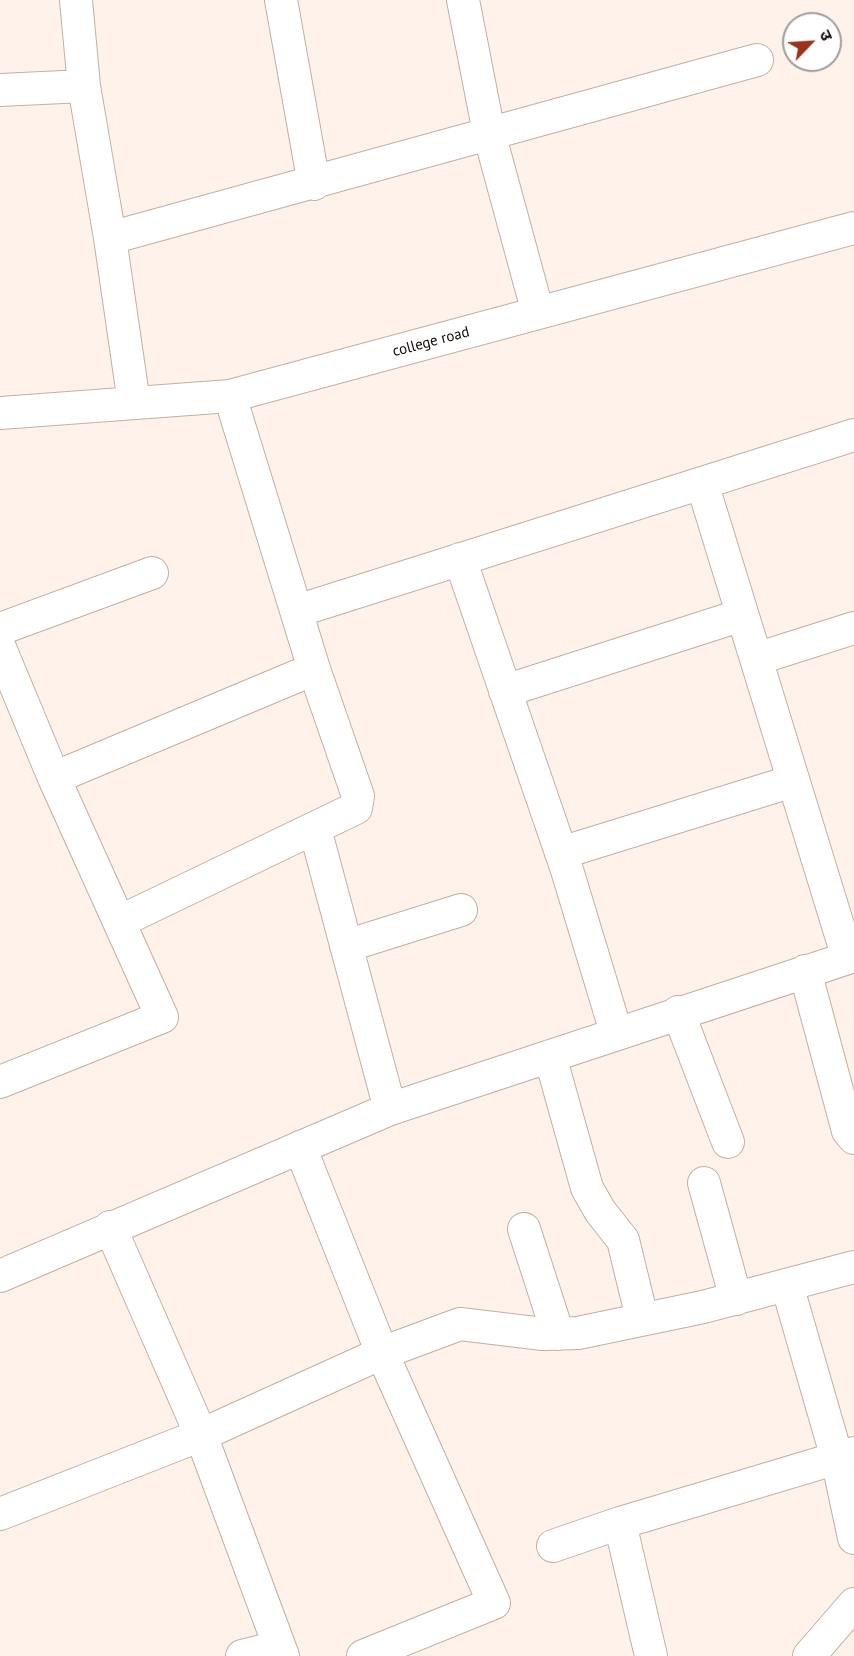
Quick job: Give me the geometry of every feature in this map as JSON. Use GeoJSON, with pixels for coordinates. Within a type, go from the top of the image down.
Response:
{"type":"FeatureCollection","features":[{"type":"Feature","properties":{"kind":"street"},"geometry":{"type":"LineString","coordinates":[[76,0],[84,86],[110,238],[134,403]]}},
{"type":"Feature","properties":{"kind":"street"},"geometry":{"type":"LineString","coordinates":[[281,0],[314,184]]}},
{"type":"Feature","properties":{"kind":"street"},"geometry":{"type":"LineString","coordinates":[[463,0],[489,133],[538,313]]}},
{"type":"Feature","properties":{"kind":"street"},"geometry":{"type":"LineString","coordinates":[[110,238],[314,184],[489,133],[757,60]]}},
{"type":"Feature","properties":{"kind":"street"},"geometry":{"type":"LineString","coordinates":[[0,90],[84,86]]}},
{"type":"Feature","properties":{"kind":"street","name":"college road"},"geometry":{"type":"LineString","coordinates":[[0,413],[230,396],[854,228]]}},
{"type":"Feature","properties":{"kind":"street"},"geometry":{"type":"LineString","coordinates":[[121,921],[356,808],[358,796],[314,669],[230,396]]}},
{"type":"Feature","properties":{"kind":"street"},"geometry":{"type":"LineString","coordinates":[[297,611],[854,435]]}},
{"type":"Feature","properties":{"kind":"street"},"geometry":{"type":"LineString","coordinates":[[0,1276],[390,1109],[616,1032],[851,957],[793,781],[702,483]]}},
{"type":"Feature","properties":{"kind":"street"},"geometry":{"type":"LineString","coordinates":[[460,559],[561,853],[616,1032]]}},
{"type":"Feature","properties":{"kind":"street"},"geometry":{"type":"LineString","coordinates":[[0,629],[152,573]]}},
{"type":"Feature","properties":{"kind":"street"},"geometry":{"type":"LineString","coordinates":[[505,691],[742,615]]}},
{"type":"Feature","properties":{"kind":"street"},"geometry":{"type":"LineString","coordinates":[[756,659],[854,628]]}},
{"type":"Feature","properties":{"kind":"street"},"geometry":{"type":"LineString","coordinates":[[0,648],[54,778],[121,921],[162,1017],[0,1082]]}},
{"type":"Feature","properties":{"kind":"street"},"geometry":{"type":"LineString","coordinates":[[54,778],[314,669]]}},
{"type":"Feature","properties":{"kind":"street"},"geometry":{"type":"LineString","coordinates":[[561,853],[793,781]]}},
{"type":"Feature","properties":{"kind":"street"},"geometry":{"type":"LineString","coordinates":[[315,829],[390,1109]]}},
{"type":"Feature","properties":{"kind":"street"},"geometry":{"type":"LineString","coordinates":[[346,946],[461,909]]}},
{"type":"Feature","properties":{"kind":"street"},"geometry":{"type":"LineString","coordinates":[[805,971],[848,1131],[854,1138]]}},
{"type":"Feature","properties":{"kind":"street"},"geometry":{"type":"LineString","coordinates":[[678,1012],[728,1142]]}},
{"type":"Feature","properties":{"kind":"street"},"geometry":{"type":"LineString","coordinates":[[550,1056],[587,1188],[600,1212],[618,1231],[623,1240],[642,1318]]}},
{"type":"Feature","properties":{"kind":"street"},"geometry":{"type":"LineString","coordinates":[[300,1147],[382,1353],[494,1603],[363,1656]]}},
{"type":"Feature","properties":{"kind":"street"},"geometry":{"type":"LineString","coordinates":[[704,1183],[736,1299]]}},
{"type":"Feature","properties":{"kind":"street"},"geometry":{"type":"LineString","coordinates":[[110,1227],[201,1435],[281,1652],[242,1656]]}},
{"type":"Feature","properties":{"kind":"street"},"geometry":{"type":"LineString","coordinates":[[524,1229],[558,1334]]}},
{"type":"Feature","properties":{"kind":"street"},"geometry":{"type":"LineString","coordinates":[[0,1514],[201,1435],[382,1353],[460,1324],[558,1334],[578,1333],[736,1299],[854,1267]]}},
{"type":"Feature","properties":{"kind":"street"},"geometry":{"type":"LineString","coordinates":[[787,1285],[845,1455],[854,1538]]}},
{"type":"Feature","properties":{"kind":"street"},"geometry":{"type":"LineString","coordinates":[[553,1546],[620,1523],[845,1455]]}},
{"type":"Feature","properties":{"kind":"street"},"geometry":{"type":"LineString","coordinates":[[620,1523],[651,1656]]}},
{"type":"Feature","properties":{"kind":"street"},"geometry":{"type":"LineString","coordinates":[[809,1656],[854,1604]]}}]}
